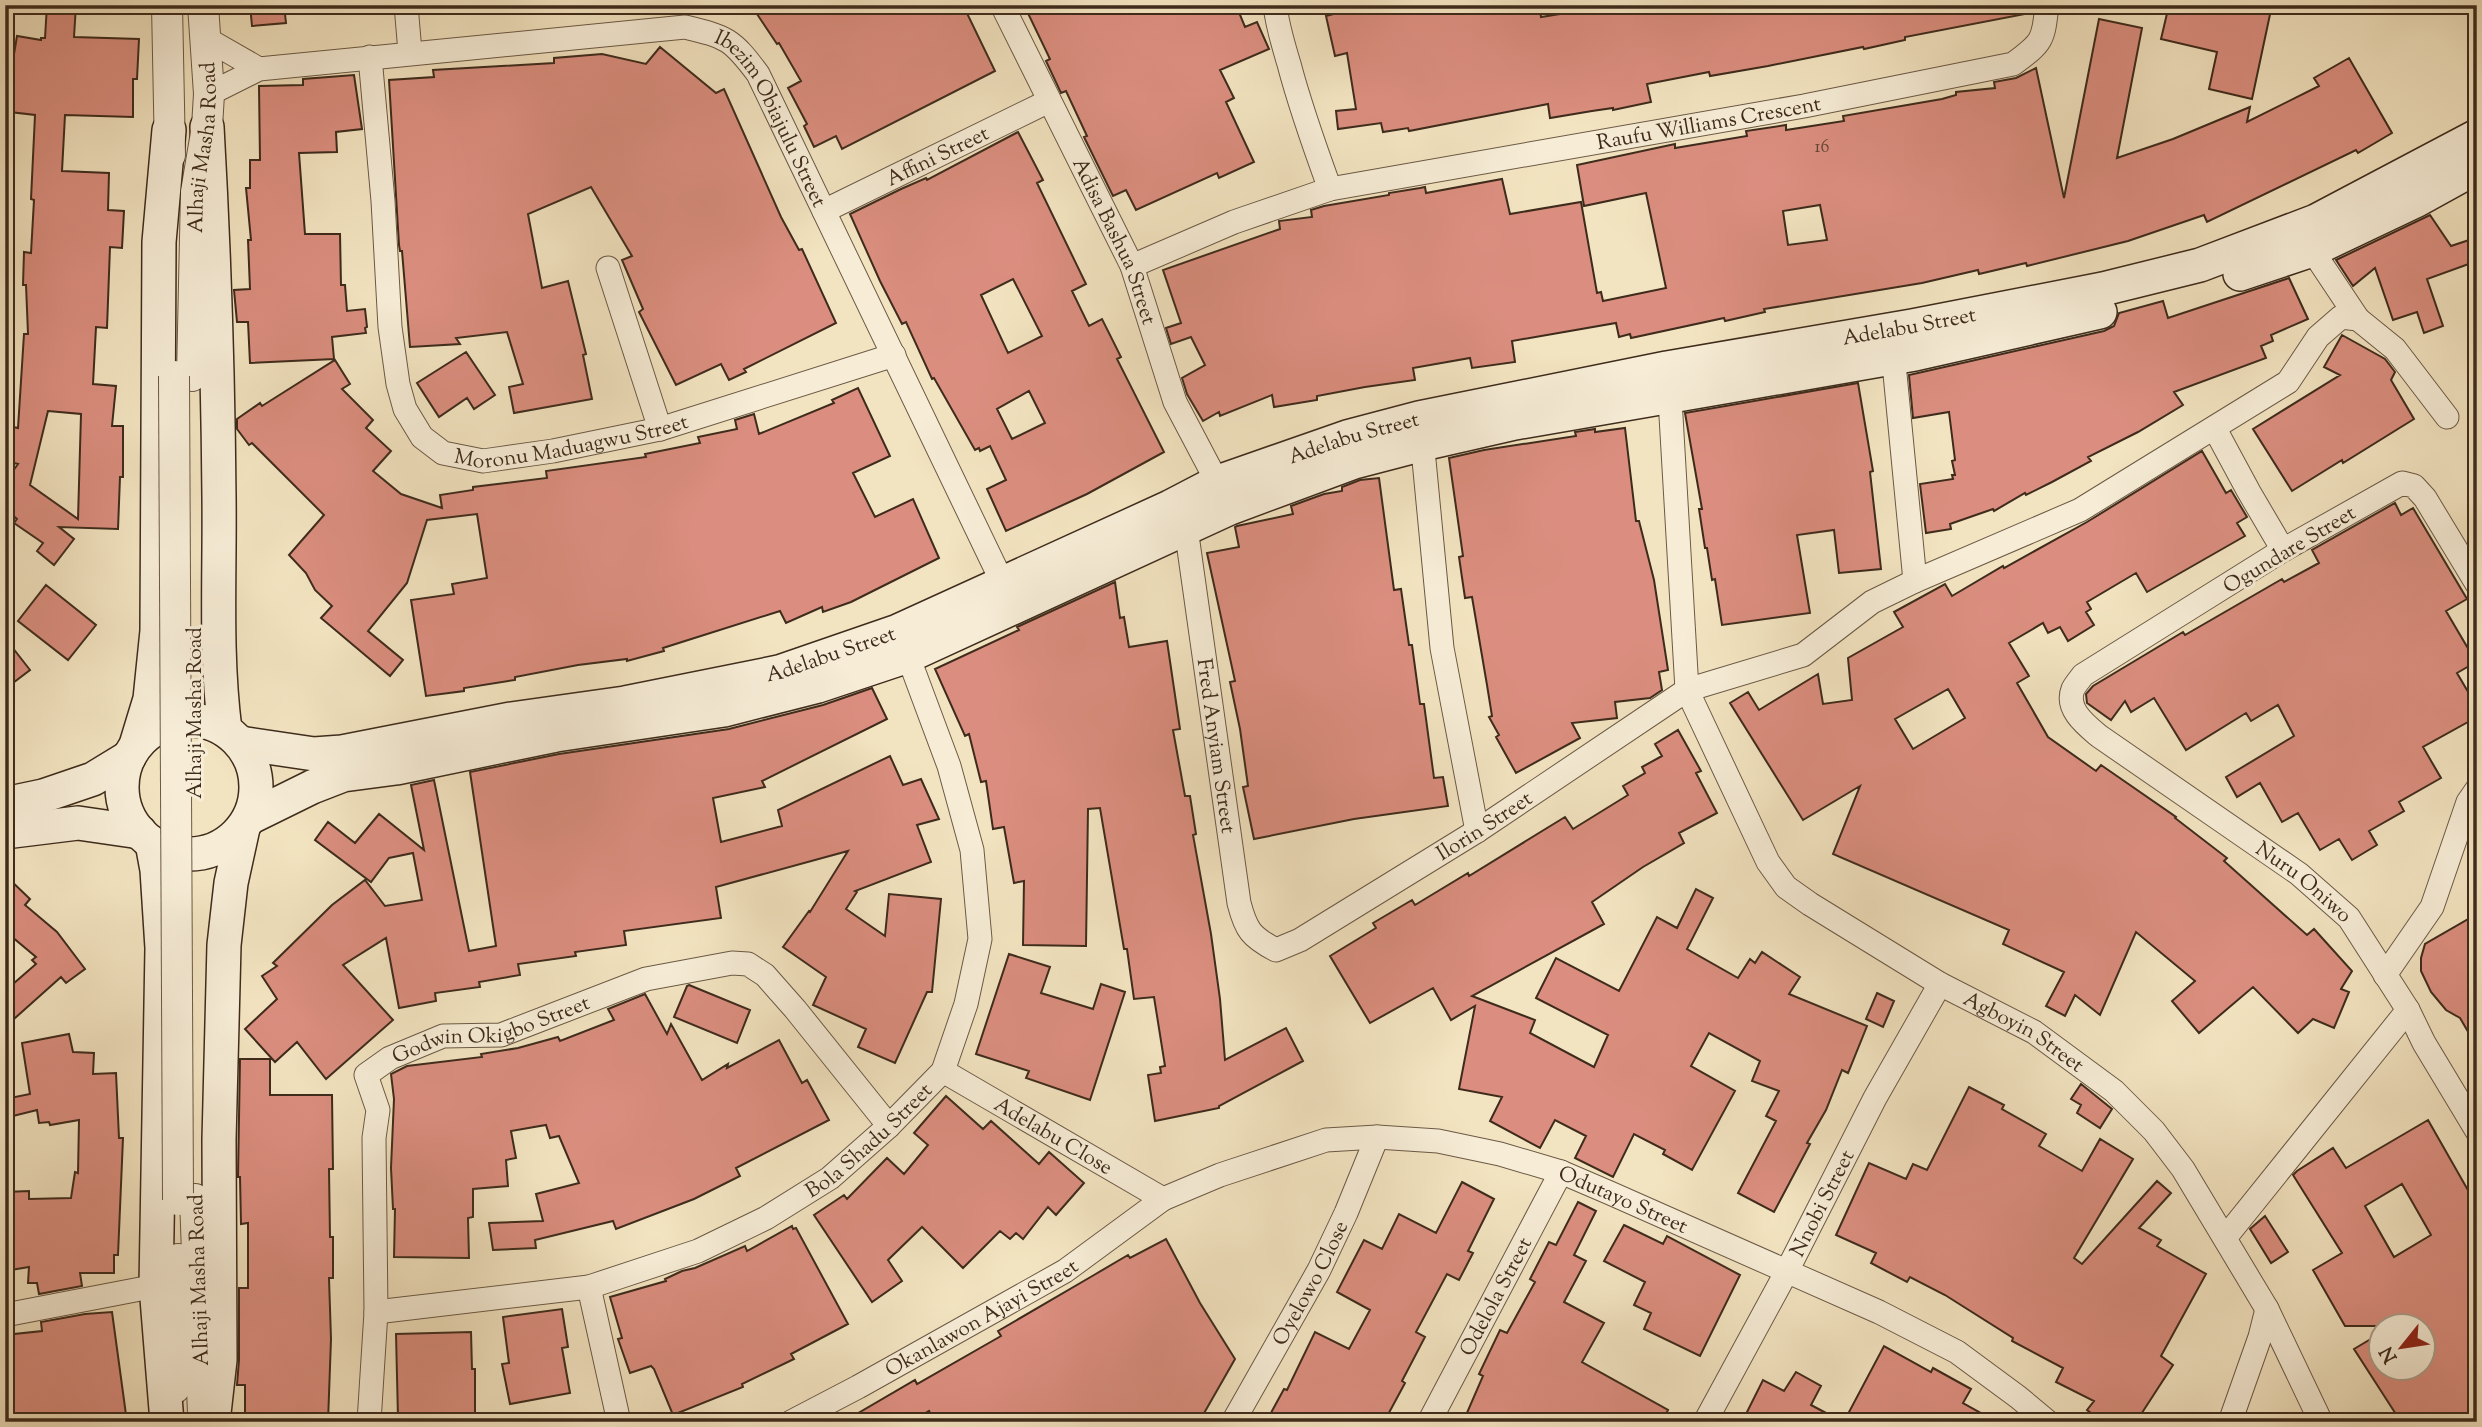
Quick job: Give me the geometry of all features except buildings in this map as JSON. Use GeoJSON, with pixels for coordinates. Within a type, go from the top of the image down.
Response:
{"type":"FeatureCollection","features":[{"type":"Feature","properties":{"kind":"main road"},"geometry":{"type":"LineString","coordinates":[[207,127],[218,363],[218,645],[232,737]]}},
{"type":"Feature","properties":{"kind":"main road"},"geometry":{"type":"LineString","coordinates":[[167,1422],[156,1286],[162,948],[157,870],[146,838],[126,810],[122,783],[150,699],[157,631],[159,242],[169,130]]}},
{"type":"Feature","properties":{"kind":"main road","name":"Adelabu Street"},"geometry":{"type":"LineString","coordinates":[[246,823],[312,787],[343,775],[396,768],[556,735],[724,710],[818,686],[908,656],[1009,596],[1170,507],[1354,462],[1421,431],[1515,423],[1669,381],[2110,310],[2207,285],[2314,235],[2477,136]]}},
{"type":"Feature","properties":{"kind":"main road","name":"Adelabu Street"},"geometry":{"type":"LineString","coordinates":[[2314,235],[2417,200],[2477,167]]}},
{"type":"Feature","properties":{"kind":"main road","name":"Adelabu Street"},"geometry":{"type":"LineString","coordinates":[[232,737],[314,754],[342,752],[511,719],[625,703],[779,672],[1009,596],[1186,528],[1224,495]]}},
{"type":"Feature","properties":{"kind":"main road"},"geometry":{"type":"LineString","coordinates":[[5,804],[43,796],[93,779],[133,751],[150,732],[168,723],[187,719],[207,722],[232,737],[251,760],[256,779],[256,799],[246,823],[232,883],[224,945],[219,1140],[220,1360],[212,1422]]}},
{"type":"Feature","properties":{"kind":"main road"},"geometry":{"type":"LineString","coordinates":[[5,832],[78,823],[146,838],[175,853],[200,853],[223,845],[246,823]]}},
{"type":"Feature","properties":{"kind":"street","name":"Alhaji Masha Road"},"geometry":{"type":"LineString","coordinates":[[183,376],[196,192],[207,127],[209,93],[203,5]]}},
{"type":"Feature","properties":{"kind":"street"},"geometry":{"type":"LineString","coordinates":[[406,5],[410,52]]}},
{"type":"Feature","properties":{"kind":"street","name":"Adisa Bashua Street"},"geometry":{"type":"LineString","coordinates":[[1002,5],[1132,266],[1175,402],[1224,495]]}},
{"type":"Feature","properties":{"kind":"street"},"geometry":{"type":"LineString","coordinates":[[1275,5],[1292,76],[1330,189]]}},
{"type":"Feature","properties":{"kind":"street","name":"Raufu Williams Crescent"},"geometry":{"type":"LineString","coordinates":[[1132,266],[1234,222],[1330,189],[1791,108],[2013,64],[2032,50],[2044,35],[2047,5]]}},
{"type":"Feature","properties":{"kind":"street","name":"Alhaji Masha Road"},"geometry":{"type":"LineString","coordinates":[[165,7],[183,376],[187,1199],[174,1422]]}},
{"type":"Feature","properties":{"kind":"street","name":"Ibezim Obiajulu Street"},"geometry":{"type":"LineString","coordinates":[[209,93],[259,69],[410,52],[685,27],[719,35],[740,50],[758,74],[1009,596]]}},
{"type":"Feature","properties":{"kind":"street"},"geometry":{"type":"LineString","coordinates":[[205,38],[259,69]]}},
{"type":"Feature","properties":{"kind":"street","name":"Moronu Maduagwu Street"},"geometry":{"type":"LineString","coordinates":[[370,57],[383,201],[390,327],[398,384],[405,408],[422,437],[443,453],[483,461],[553,451],[660,429],[823,375],[894,355]]}},
{"type":"Feature","properties":{"kind":"street","name":"Affini Street"},"geometry":{"type":"LineString","coordinates":[[824,211],[1049,102]]}},
{"type":"Feature","properties":{"kind":"street"},"geometry":{"type":"LineString","coordinates":[[2314,235],[2358,319],[2395,349],[2447,416]]}},
{"type":"Feature","properties":{"kind":"street"},"geometry":{"type":"LineString","coordinates":[[608,268],[660,429]]}},
{"type":"Feature","properties":{"kind":"street","name":"Ilorin Street"},"geometry":{"type":"LineString","coordinates":[[1276,950],[1300,940],[1477,831],[1687,690],[1803,655],[1872,602],[2080,510],[2288,382],[2319,337],[2341,317],[2358,319]]}},
{"type":"Feature","properties":{"kind":"street"},"geometry":{"type":"LineString","coordinates":[[1892,344],[1915,581]]}},
{"type":"Feature","properties":{"kind":"street"},"geometry":{"type":"LineString","coordinates":[[1669,381],[1687,690]]}},
{"type":"Feature","properties":{"kind":"street"},"geometry":{"type":"LineString","coordinates":[[2215,429],[2283,550]]}},
{"type":"Feature","properties":{"kind":"street"},"geometry":{"type":"LineString","coordinates":[[1421,431],[1442,648],[1477,831]]}},
{"type":"Feature","properties":{"kind":"street","name":"Ogundare Street"},"geometry":{"type":"LineString","coordinates":[[2073,690],[2083,675],[2283,550],[2402,483],[2414,486],[2425,498],[2477,584]]}},
{"type":"Feature","properties":{"kind":"street","name":"Fred Anyiam Street"},"geometry":{"type":"LineString","coordinates":[[1186,528],[1239,902],[1245,925],[1257,940],[1276,950]]}},
{"type":"Feature","properties":{"kind":"street","name":"Bola Shadu Street"},"geometry":{"type":"LineString","coordinates":[[376,1312],[589,1287],[698,1251],[765,1218],[830,1178],[889,1126],[943,1071],[966,1004],[980,939],[972,850],[949,766],[908,656]]}},
{"type":"Feature","properties":{"kind":"street","name":"Agboyin Street"},"geometry":{"type":"LineString","coordinates":[[1687,690],[1768,862],[1786,887],[1940,984],[2034,1032],[2113,1091],[2154,1131],[2176,1159],[2267,1309],[2321,1422]]}},
{"type":"Feature","properties":{"kind":"street","name":"Nuru Oniwo"},"geometry":{"type":"LineString","coordinates":[[2073,690],[2073,706],[2081,721],[2099,736],[2299,874],[2349,918],[2408,1010],[2424,1043],[2477,1130]]}},
{"type":"Feature","properties":{"kind":"street"},"geometry":{"type":"LineString","coordinates":[[2385,975],[2432,907],[2468,802],[2477,789]]}},
{"type":"Feature","properties":{"kind":"street","name":"Godwin Okigbo Street"},"geometry":{"type":"LineString","coordinates":[[369,1422],[376,1312],[374,1138],[378,1110],[366,1075],[390,1058],[443,1036],[501,1035],[646,979],[732,963],[748,964],[765,975],[795,1009],[889,1126]]}},
{"type":"Feature","properties":{"kind":"street","name":"Nnobi Street"},"geometry":{"type":"LineString","coordinates":[[1705,1422],[1875,1098],[1940,984]]}},
{"type":"Feature","properties":{"kind":"street"},"geometry":{"type":"LineString","coordinates":[[2225,1238],[2408,1010]]}},
{"type":"Feature","properties":{"kind":"street","name":"Adelabu Close"},"geometry":{"type":"LineString","coordinates":[[943,1071],[1163,1199]]}},
{"type":"Feature","properties":{"kind":"street","name":"Odutayo Street"},"geometry":{"type":"LineString","coordinates":[[1163,1199],[1220,1175],[1326,1140],[1377,1137],[1438,1141],[1500,1154],[1561,1172],[1879,1312],[1957,1353],[2048,1422]]}},
{"type":"Feature","properties":{"kind":"street","name":"Oyelowo Close"},"geometry":{"type":"LineString","coordinates":[[1233,1422],[1319,1270],[1377,1137]]}},
{"type":"Feature","properties":{"kind":"street","name":"Odelola Street"},"geometry":{"type":"LineString","coordinates":[[1429,1422],[1561,1172]]}},
{"type":"Feature","properties":{"kind":"street","name":"Alhaji Masha Road"},"geometry":{"type":"LineString","coordinates":[[187,1199],[204,1422]]}},
{"type":"Feature","properties":{"kind":"street","name":"Okanlawon Ajayi Street"},"geometry":{"type":"LineString","coordinates":[[792,1422],[1065,1271],[1163,1199]]}},
{"type":"Feature","properties":{"kind":"street"},"geometry":{"type":"LineString","coordinates":[[5,1315],[156,1286]]}},
{"type":"Feature","properties":{"kind":"street"},"geometry":{"type":"LineString","coordinates":[[589,1287],[619,1422]]}},
{"type":"Feature","properties":{"kind":"street"},"geometry":{"type":"LineString","coordinates":[[2230,1422],[2267,1309]]}}]}
